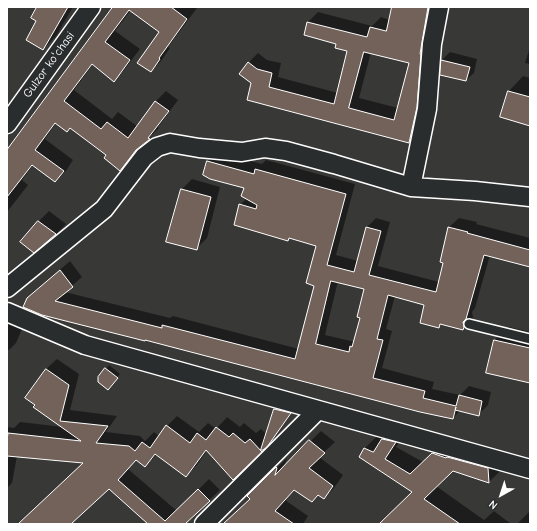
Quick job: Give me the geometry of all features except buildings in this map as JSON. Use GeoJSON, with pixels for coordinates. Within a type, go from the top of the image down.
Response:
{"type":"FeatureCollection","features":[{"type":"Feature","properties":{"kind":"street","name":"Gulzor koʻchasi"},"geometry":{"type":"LineString","coordinates":[[7,124],[91,7]]}},
{"type":"Feature","properties":{"kind":"street"},"geometry":{"type":"LineString","coordinates":[[411,186],[427,110],[432,44],[439,7]]}},
{"type":"Feature","properties":{"kind":"street"},"geometry":{"type":"LineString","coordinates":[[7,288],[104,209],[144,157],[157,147],[170,143],[199,148],[242,152],[265,148],[286,151],[411,186],[530,197]]}},
{"type":"Feature","properties":{"kind":"street"},"geometry":{"type":"LineString","coordinates":[[7,312],[85,345],[530,469]]}},
{"type":"Feature","properties":{"kind":"street"},"geometry":{"type":"LineString","coordinates":[[204,524],[318,410]]}},
{"type":"Feature","properties":{"kind":"lane"},"geometry":{"type":"LineString","coordinates":[[469,324],[530,339]]}}]}
